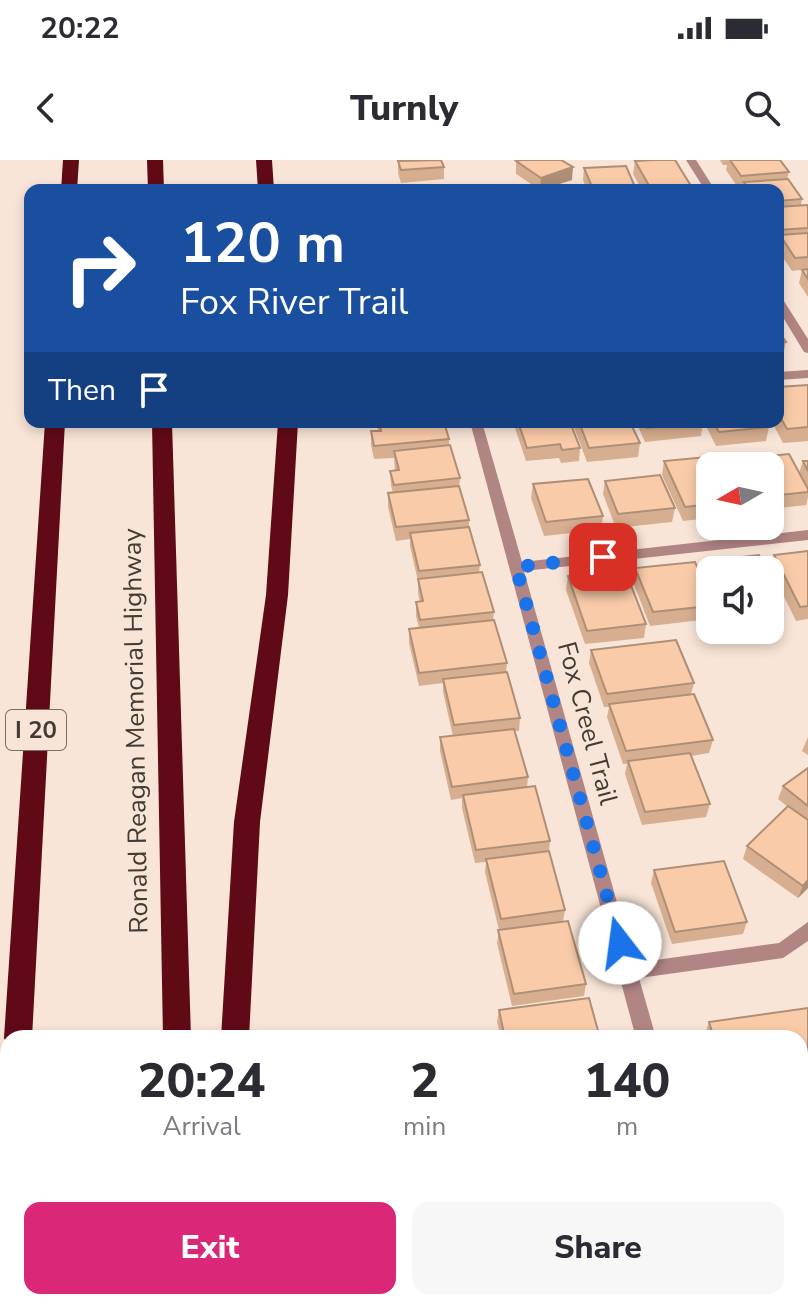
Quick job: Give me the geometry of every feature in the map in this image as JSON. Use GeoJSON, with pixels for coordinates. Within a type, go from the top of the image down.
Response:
{"type":"FeatureCollection","features":[{"type":"Feature","properties":{"kind":"highway"},"geometry":{"type":"LineString","coordinates":[[155,160],[156,184]]}},
{"type":"Feature","properties":{"kind":"highway"},"geometry":{"type":"LineString","coordinates":[[264,160],[266,184]]}},
{"type":"Feature","properties":{"kind":"highway"},"geometry":{"type":"LineString","coordinates":[[247,161],[266,184]]}},
{"type":"Feature","properties":{"kind":"highway"},"geometry":{"type":"LineString","coordinates":[[69,184],[71,163]]}},
{"type":"Feature","properties":{"kind":"highway","name":"I 20"},"geometry":{"type":"LineString","coordinates":[[18,1030],[55,428]]}},
{"type":"Feature","properties":{"kind":"highway","name":"Ronald Reagan Memorial Highway"},"geometry":{"type":"LineString","coordinates":[[162,428],[177,1030]]}},
{"type":"Feature","properties":{"kind":"highway"},"geometry":{"type":"LineString","coordinates":[[235,1030],[247,822],[277,595],[288,428]]}},
{"type":"Feature","properties":{"kind":"street"},"geometry":{"type":"LineString","coordinates":[[691,160],[706,184]]}},
{"type":"Feature","properties":{"kind":"street"},"geometry":{"type":"LineString","coordinates":[[784,310],[808,349]]}},
{"type":"Feature","properties":{"kind":"street"},"geometry":{"type":"LineString","coordinates":[[784,376],[808,374]]}},
{"type":"Feature","properties":{"kind":"street","name":"Fox Creel Trail"},"geometry":{"type":"LineString","coordinates":[[478,428],[644,1030]]}},
{"type":"Feature","properties":{"kind":"street"},"geometry":{"type":"LineString","coordinates":[[516,567],[808,535]]}},
{"type":"Feature","properties":{"kind":"street"},"geometry":{"type":"LineString","coordinates":[[628,972],[783,950],[808,930]]}},
{"type":"Feature","properties":{"kind":"building"},"geometry":{"type":"Polygon","coordinates":[[[441,160],[444,167],[401,170],[398,161],[441,160]]]}},
{"type":"Feature","properties":{"kind":"building"},"geometry":{"type":"Polygon","coordinates":[[[561,160],[573,167],[541,178],[516,161],[561,160]]]}},
{"type":"Feature","properties":{"kind":"building"},"geometry":{"type":"Polygon","coordinates":[[[675,160],[690,184],[648,184],[635,161],[675,160]]]}},
{"type":"Feature","properties":{"kind":"building"},"geometry":{"type":"Polygon","coordinates":[[[730,160],[780,160],[789,172],[741,176],[730,160]]]}},
{"type":"Feature","properties":{"kind":"building"},"geometry":{"type":"Polygon","coordinates":[[[626,166],[634,184],[591,184],[584,168],[626,166]]]}},
{"type":"Feature","properties":{"kind":"building"},"geometry":{"type":"Polygon","coordinates":[[[788,179],[802,199],[784,200],[784,184],[744,182],[788,179]]]}},
{"type":"Feature","properties":{"kind":"building"},"geometry":{"type":"Polygon","coordinates":[[[807,205],[808,228],[784,230],[784,207],[807,205]]]}},
{"type":"Feature","properties":{"kind":"building"},"geometry":{"type":"Polygon","coordinates":[[[808,233],[808,257],[795,258],[784,241],[784,235],[808,233]]]}},
{"type":"Feature","properties":{"kind":"building"},"geometry":{"type":"Polygon","coordinates":[[[808,385],[808,427],[787,429],[784,424],[784,387],[808,385]]]}},
{"type":"Feature","properties":{"kind":"building"},"geometry":{"type":"Polygon","coordinates":[[[380,428],[446,428],[449,439],[374,446],[371,431],[381,431],[380,428]]]}},
{"type":"Feature","properties":{"kind":"building"},"geometry":{"type":"Polygon","coordinates":[[[520,428],[572,428],[580,448],[562,450],[560,444],[527,448],[520,428]]]}},
{"type":"Feature","properties":{"kind":"building"},"geometry":{"type":"Polygon","coordinates":[[[581,428],[633,428],[640,443],[589,448],[581,428]]]}},
{"type":"Feature","properties":{"kind":"building"},"geometry":{"type":"Polygon","coordinates":[[[717,428],[759,428],[719,432],[717,428]]]}},
{"type":"Feature","properties":{"kind":"building"},"geometry":{"type":"Polygon","coordinates":[[[450,445],[460,478],[394,485],[390,471],[399,470],[394,451],[450,445]]]}},
{"type":"Feature","properties":{"kind":"building"},"geometry":{"type":"Polygon","coordinates":[[[784,454],[789,454],[808,492],[784,495],[784,454]]]}},
{"type":"Feature","properties":{"kind":"building"},"geometry":{"type":"Polygon","coordinates":[[[696,458],[696,506],[685,507],[664,461],[696,458]]]}},
{"type":"Feature","properties":{"kind":"building"},"geometry":{"type":"Polygon","coordinates":[[[660,475],[675,508],[618,514],[605,481],[660,475]]]}},
{"type":"Feature","properties":{"kind":"building"},"geometry":{"type":"Polygon","coordinates":[[[588,479],[603,516],[546,522],[533,484],[588,479]]]}},
{"type":"Feature","properties":{"kind":"building"},"geometry":{"type":"Polygon","coordinates":[[[459,486],[469,520],[396,527],[388,493],[459,486]]]}},
{"type":"Feature","properties":{"kind":"building"},"geometry":{"type":"Polygon","coordinates":[[[469,527],[480,565],[419,571],[410,533],[469,527]]]}},
{"type":"Feature","properties":{"kind":"building"},"geometry":{"type":"Polygon","coordinates":[[[808,551],[808,606],[800,607],[784,575],[784,556],[774,555],[808,551]]]}},
{"type":"Feature","properties":{"kind":"building"},"geometry":{"type":"Polygon","coordinates":[[[695,562],[696,607],[653,612],[635,568],[695,562]]]}},
{"type":"Feature","properties":{"kind":"building"},"geometry":{"type":"Polygon","coordinates":[[[625,570],[646,624],[587,631],[568,576],[625,570]]]}},
{"type":"Feature","properties":{"kind":"building"},"geometry":{"type":"Polygon","coordinates":[[[482,572],[494,612],[420,620],[416,602],[423,601],[418,579],[482,572]]]}},
{"type":"Feature","properties":{"kind":"building"},"geometry":{"type":"Polygon","coordinates":[[[494,620],[507,663],[419,673],[409,629],[494,620]]]}},
{"type":"Feature","properties":{"kind":"building"},"geometry":{"type":"Polygon","coordinates":[[[676,640],[694,683],[607,694],[591,650],[676,640]]]}},
{"type":"Feature","properties":{"kind":"building"},"geometry":{"type":"Polygon","coordinates":[[[507,672],[520,718],[454,725],[443,679],[507,672]]]}},
{"type":"Feature","properties":{"kind":"building"},"geometry":{"type":"Polygon","coordinates":[[[694,694],[713,740],[626,751],[609,704],[694,694]]]}},
{"type":"Feature","properties":{"kind":"building"},"geometry":{"type":"Polygon","coordinates":[[[514,729],[528,777],[452,787],[440,737],[514,729]]]}},
{"type":"Feature","properties":{"kind":"building"},"geometry":{"type":"Polygon","coordinates":[[[690,753],[710,804],[645,812],[628,761],[690,753]]]}},
{"type":"Feature","properties":{"kind":"building"},"geometry":{"type":"Polygon","coordinates":[[[808,768],[808,806],[783,786],[808,768]]]}},
{"type":"Feature","properties":{"kind":"building"},"geometry":{"type":"Polygon","coordinates":[[[535,786],[550,841],[476,850],[463,795],[535,786]]]}},
{"type":"Feature","properties":{"kind":"building"},"geometry":{"type":"Polygon","coordinates":[[[788,806],[808,820],[808,880],[803,886],[747,846],[788,806]]]}},
{"type":"Feature","properties":{"kind":"building"},"geometry":{"type":"Polygon","coordinates":[[[549,851],[565,910],[501,919],[486,859],[549,851]]]}},
{"type":"Feature","properties":{"kind":"building"},"geometry":{"type":"Polygon","coordinates":[[[724,861],[747,922],[675,932],[654,870],[724,861]]]}},
{"type":"Feature","properties":{"kind":"building"},"geometry":{"type":"Polygon","coordinates":[[[568,921],[586,984],[514,994],[498,930],[568,921]]]}},
{"type":"Feature","properties":{"kind":"building"},"geometry":{"type":"Polygon","coordinates":[[[589,998],[598,1030],[503,1030],[499,1010],[589,998]]]}},
{"type":"Feature","properties":{"kind":"building"},"geometry":{"type":"Polygon","coordinates":[[[808,1008],[808,1030],[712,1030],[709,1022],[808,1008]]]}},
{"type":"Feature","properties":{"kind":"route"},"geometry":{"type":"LineString","coordinates":[[603,557],[516,567],[620,943]]}}]}
